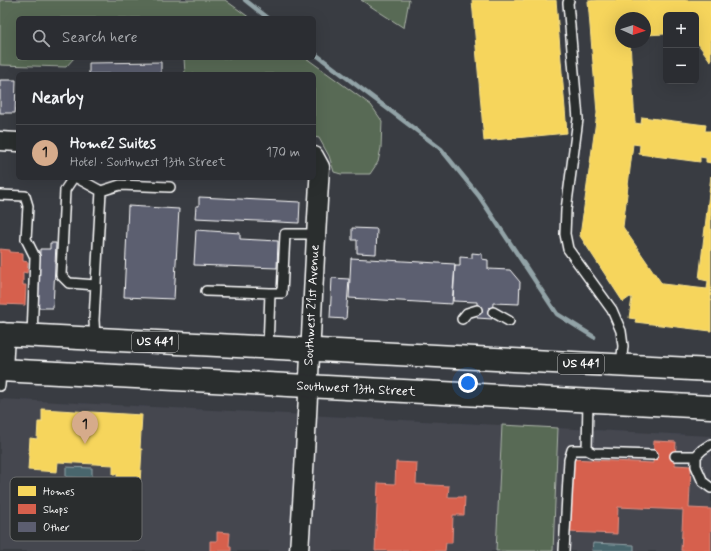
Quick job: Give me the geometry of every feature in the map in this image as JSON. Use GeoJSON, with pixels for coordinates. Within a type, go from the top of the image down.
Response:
{"type":"FeatureCollection","features":[{"type":"Feature","properties":{"kind":"main road","name":"US 441"},"geometry":{"type":"LineString","coordinates":[[1,334],[711,370]]}},
{"type":"Feature","properties":{"kind":"main road"},"geometry":{"type":"LineString","coordinates":[[0,376],[1,334]]}},
{"type":"Feature","properties":{"kind":"main road","name":"Southwest 13th Street"},"geometry":{"type":"LineString","coordinates":[[0,376],[309,386],[711,407]]}},
{"type":"Feature","properties":{"kind":"street"},"geometry":{"type":"LineString","coordinates":[[0,142],[16,142]]}},
{"type":"Feature","properties":{"kind":"street","name":"Southwest 21st Avenue"},"geometry":{"type":"LineString","coordinates":[[299,551],[320,167],[316,160]]}},
{"type":"Feature","properties":{"kind":"lane"},"geometry":{"type":"LineString","coordinates":[[569,0],[568,3],[578,119],[566,210],[565,234],[568,250],[612,310],[621,331],[623,346],[621,366]]}},
{"type":"Feature","properties":{"kind":"lane"},"geometry":{"type":"LineString","coordinates":[[72,180],[65,190],[61,275],[69,283],[96,285]]}},
{"type":"Feature","properties":{"kind":"lane"},"geometry":{"type":"LineString","coordinates":[[80,180],[101,191],[120,185],[170,187]]}},
{"type":"Feature","properties":{"kind":"lane"},"geometry":{"type":"LineString","coordinates":[[95,339],[101,191]]}},
{"type":"Feature","properties":{"kind":"lane"},"geometry":{"type":"LineString","coordinates":[[0,195],[25,196],[28,206],[26,239],[35,257],[32,336]]}},
{"type":"Feature","properties":{"kind":"lane"},"geometry":{"type":"LineString","coordinates":[[206,291],[282,293],[285,234],[316,234]]}},
{"type":"Feature","properties":{"kind":"lane"},"geometry":{"type":"LineString","coordinates":[[268,348],[270,292]]}},
{"type":"Feature","properties":{"kind":"lane"},"geometry":{"type":"LineString","coordinates":[[462,319],[467,313],[477,310]]}},
{"type":"Feature","properties":{"kind":"lane"},"geometry":{"type":"LineString","coordinates":[[493,312],[509,321]]}},
{"type":"Feature","properties":{"kind":"lane"},"geometry":{"type":"LineString","coordinates":[[587,450],[588,401]]}},
{"type":"Feature","properties":{"kind":"lane"},"geometry":{"type":"LineString","coordinates":[[675,456],[696,456],[711,444]]}},
{"type":"Feature","properties":{"kind":"lane"},"geometry":{"type":"LineString","coordinates":[[564,551],[569,460],[572,450],[587,450],[592,453],[653,455]]}},
{"type":"Feature","properties":{"kind":"lane"},"geometry":{"type":"LineString","coordinates":[[696,456],[696,466],[703,482],[711,488]]}},
{"type":"Feature","properties":{"kind":"shaded area"},"geometry":{"type":"Polygon","coordinates":[[[0,399],[711,436],[711,551],[0,551],[0,399]]]}},
{"type":"Feature","properties":{"kind":"green space"},"geometry":{"type":"Polygon","coordinates":[[[0,0],[225,0],[247,16],[16,16],[16,60],[72,60],[66,67],[0,65],[0,0]]]}},
{"type":"Feature","properties":{"kind":"green space"},"geometry":{"type":"Polygon","coordinates":[[[361,0],[409,0],[404,28],[361,0]]]}},
{"type":"Feature","properties":{"kind":"green space"},"geometry":{"type":"Polygon","coordinates":[[[184,60],[309,60],[371,105],[382,121],[381,148],[378,162],[370,174],[341,174],[334,172],[329,156],[319,138],[316,137],[316,72],[185,72],[184,60]]]}},
{"type":"Feature","properties":{"kind":"green space"},"geometry":{"type":"Polygon","coordinates":[[[502,425],[558,428],[553,551],[496,551],[502,425]]]}},
{"type":"Feature","properties":{"kind":"water"},"geometry":{"type":"Polygon","coordinates":[[[66,467],[92,468],[92,477],[66,477],[66,467]]]}},
{"type":"Feature","properties":{"kind":"water"},"geometry":{"type":"Polygon","coordinates":[[[593,543],[634,545],[634,551],[592,551],[593,543]]]}},
{"type":"Feature","properties":{"kind":"building: Homes"},"geometry":{"type":"Polygon","coordinates":[[[472,0],[556,0],[567,133],[484,141],[472,0]]]}},
{"type":"Feature","properties":{"kind":"building: Homes"},"geometry":{"type":"Polygon","coordinates":[[[711,0],[711,62],[699,45],[699,12],[663,12],[663,34],[651,35],[651,12],[615,12],[615,48],[630,48],[635,123],[641,124],[642,117],[706,125],[705,131],[711,131],[711,163],[706,162],[706,158],[700,157],[700,162],[639,154],[640,145],[633,144],[623,227],[662,284],[707,289],[708,281],[699,279],[711,176],[711,331],[635,322],[636,319],[629,318],[632,298],[630,297],[623,302],[580,236],[597,113],[588,1],[711,0]]]}},
{"type":"Feature","properties":{"kind":"building: Homes"},"geometry":{"type":"Polygon","coordinates":[[[42,409],[142,415],[140,477],[117,477],[117,474],[113,474],[113,465],[58,462],[57,472],[28,470],[30,438],[37,439],[38,422],[42,422],[42,409]]]}},
{"type":"Feature","properties":{"kind":"building: Shops"},"geometry":{"type":"Polygon","coordinates":[[[0,249],[10,250],[10,252],[23,253],[23,261],[28,262],[27,273],[23,272],[23,285],[26,285],[25,305],[0,304],[0,249]]]}},
{"type":"Feature","properties":{"kind":"building: Shops"},"geometry":{"type":"Polygon","coordinates":[[[654,441],[676,442],[675,465],[691,466],[689,508],[711,509],[711,551],[681,551],[683,510],[618,507],[617,534],[567,532],[571,459],[653,463],[654,441]]]}},
{"type":"Feature","properties":{"kind":"building: Shops"},"geometry":{"type":"Polygon","coordinates":[[[396,462],[417,463],[416,484],[449,486],[448,497],[465,497],[464,515],[453,515],[452,543],[446,543],[445,551],[375,551],[378,483],[395,484],[396,462]]]}},
{"type":"Feature","properties":{"kind":"building: Shops"},"geometry":{"type":"Polygon","coordinates":[[[217,532],[230,533],[229,546],[231,546],[231,551],[210,551],[210,541],[217,541],[217,532]]]}},
{"type":"Feature","properties":{"kind":"building: Other"},"geometry":{"type":"Polygon","coordinates":[[[161,62],[161,72],[89,72],[89,63],[161,62]]]}},
{"type":"Feature","properties":{"kind":"building: Other"},"geometry":{"type":"Polygon","coordinates":[[[0,80],[16,80],[15,113],[0,113],[0,80]]]}},
{"type":"Feature","properties":{"kind":"building: Other"},"geometry":{"type":"Polygon","coordinates":[[[199,197],[300,202],[299,223],[195,218],[196,206],[199,206],[199,197]]]}},
{"type":"Feature","properties":{"kind":"building: Other"},"geometry":{"type":"Polygon","coordinates":[[[128,206],[179,209],[174,299],[124,297],[128,206]]]}},
{"type":"Feature","properties":{"kind":"building: Other"},"geometry":{"type":"Polygon","coordinates":[[[352,228],[377,229],[376,254],[357,253],[357,240],[352,240],[352,228]]]}},
{"type":"Feature","properties":{"kind":"building: Other"},"geometry":{"type":"Polygon","coordinates":[[[196,230],[240,233],[240,239],[278,241],[277,268],[194,265],[196,230]]]}},
{"type":"Feature","properties":{"kind":"building: Other"},"geometry":{"type":"Polygon","coordinates":[[[50,243],[56,243],[53,308],[38,308],[40,249],[50,249],[50,243]]]}},
{"type":"Feature","properties":{"kind":"building: Other"},"geometry":{"type":"Polygon","coordinates":[[[472,253],[482,254],[482,259],[488,260],[488,269],[510,270],[520,282],[519,304],[493,303],[492,319],[477,318],[477,302],[453,301],[455,266],[460,266],[460,257],[472,258],[472,253]]]}},
{"type":"Feature","properties":{"kind":"building: Other"},"geometry":{"type":"Polygon","coordinates":[[[351,258],[455,264],[452,304],[349,298],[351,258]]]}},
{"type":"Feature","properties":{"kind":"building: Other"},"geometry":{"type":"Polygon","coordinates":[[[332,278],[349,279],[346,319],[330,318],[332,278]]]}},
{"type":"Feature","properties":{"kind":"waterway"},"geometry":{"type":"LineString","coordinates":[[245,0],[265,16]]}},
{"type":"Feature","properties":{"kind":"waterway"},"geometry":{"type":"LineString","coordinates":[[316,55],[441,149],[479,196],[557,314],[594,337]]}},
{"type":"Feature","properties":{"kind":"place","name":"Home2 Suites"},"geometry":{"type":"Point","coordinates":[85,444]}}]}
